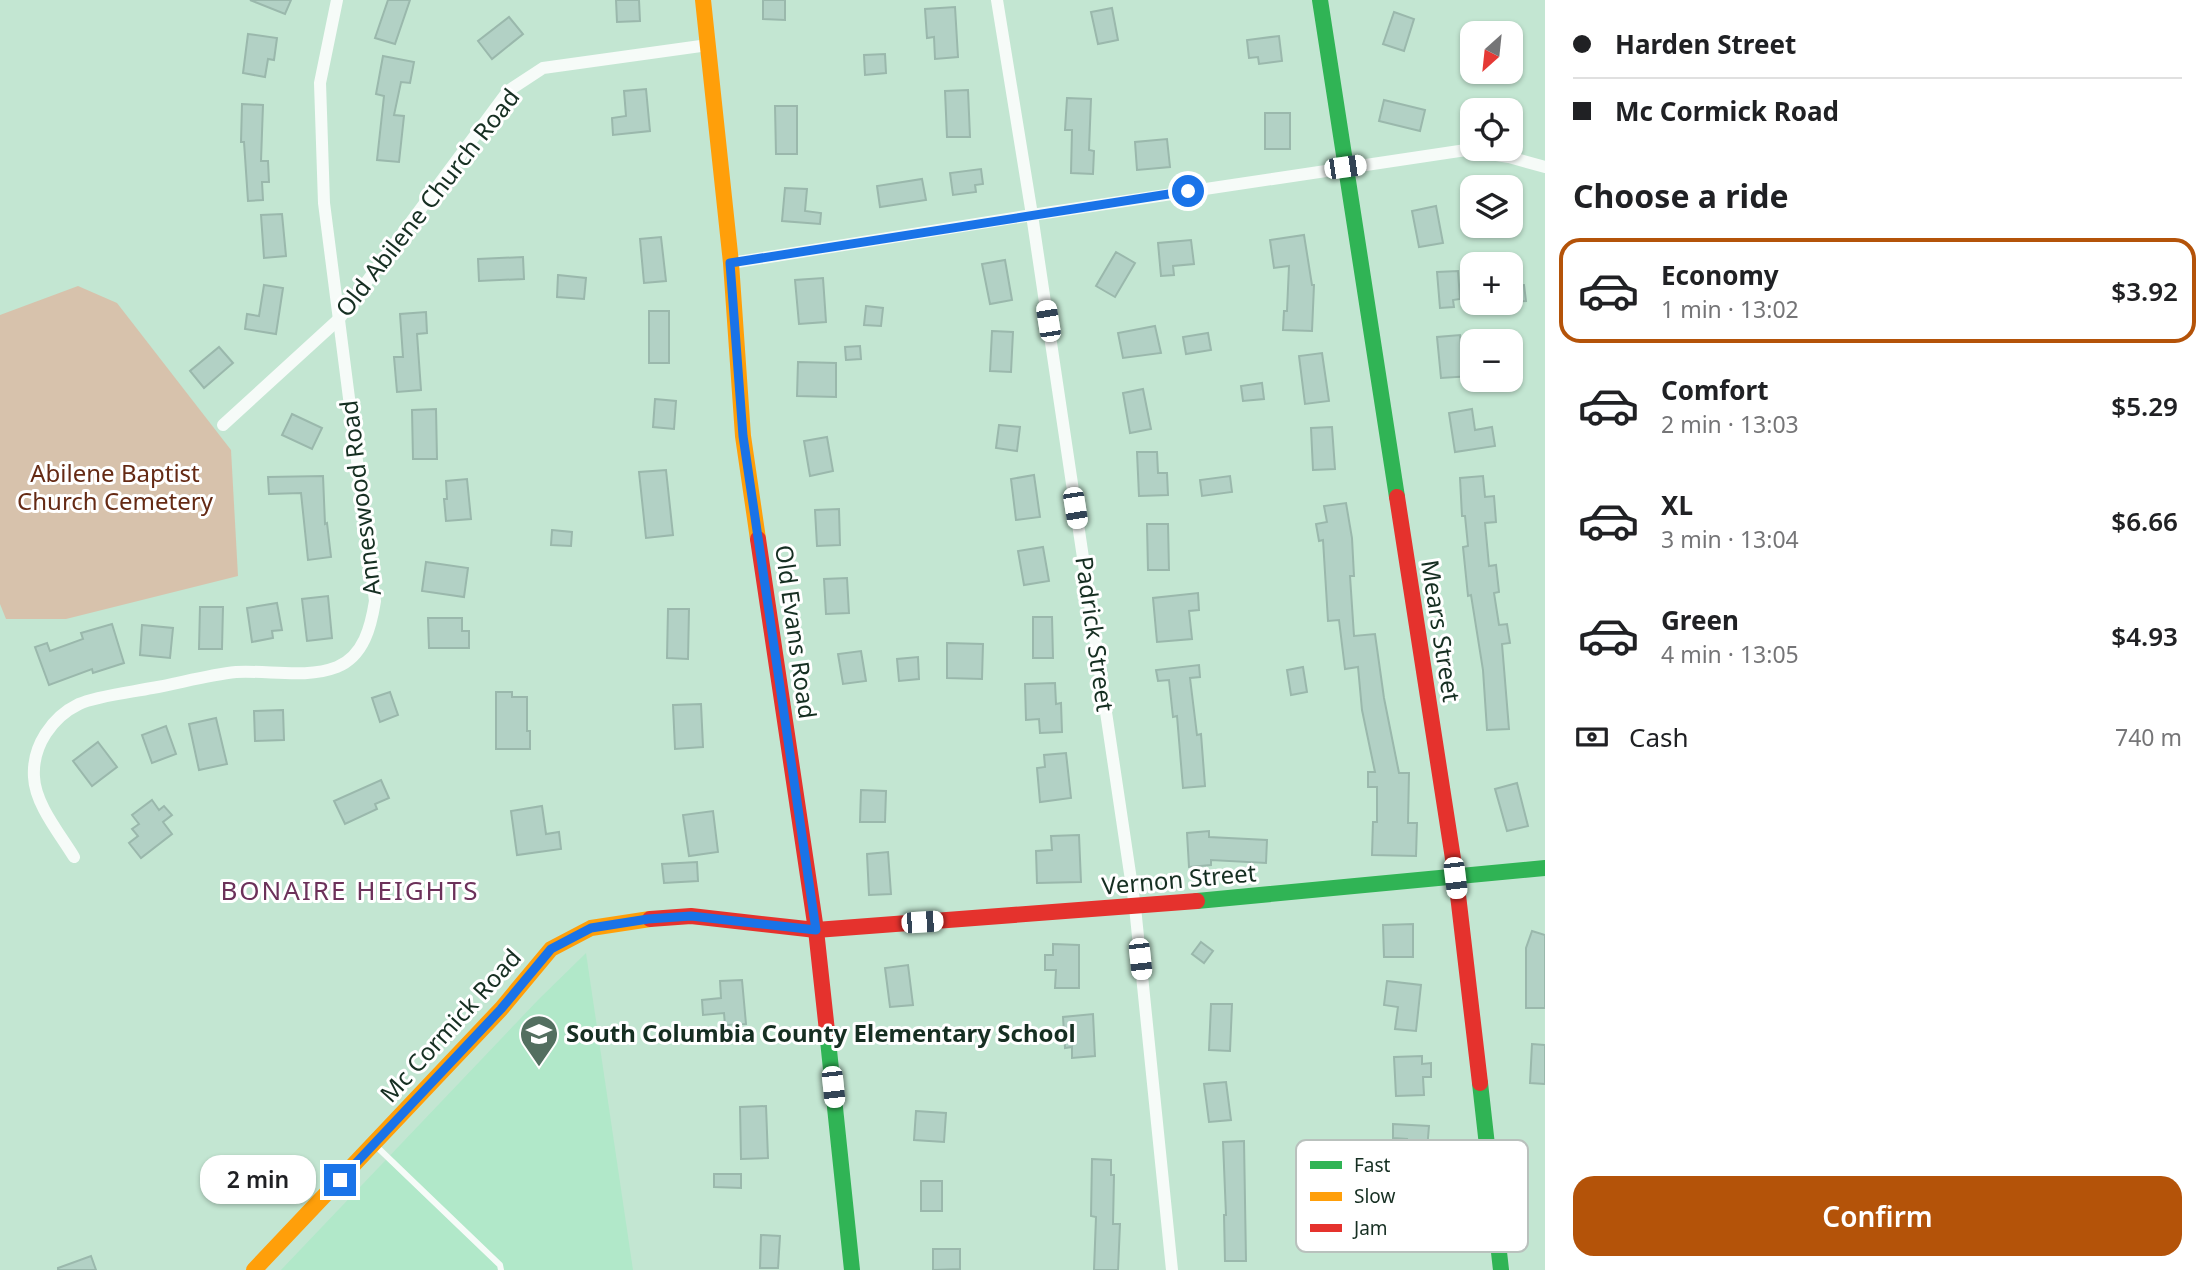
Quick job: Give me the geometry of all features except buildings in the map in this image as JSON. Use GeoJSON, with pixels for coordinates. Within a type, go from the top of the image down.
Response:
{"type":"FeatureCollection","features":[{"type":"Feature","properties":{"kind":"street","name":"Anneswood Road"},"geometry":{"type":"LineString","coordinates":[[74,857],[40,803],[34,778],[35,758],[43,736],[59,717],[81,703],[204,677],[236,672],[314,672],[339,666],[359,650],[371,628],[375,601],[324,203],[320,83],[337,0]]}},
{"type":"Feature","properties":{"kind":"street","name":"Old Evans Road"},"geometry":{"type":"LineString","coordinates":[[703,0],[730,263],[743,436],[816,930],[852,1270]]}},
{"type":"Feature","properties":{"kind":"street","name":"Padrick Street"},"geometry":{"type":"LineString","coordinates":[[998,0],[1135,907],[1171,1270]]}},
{"type":"Feature","properties":{"kind":"street","name":"Mears Street"},"geometry":{"type":"LineString","coordinates":[[1320,0],[1455,878],[1486,1140]]}},
{"type":"Feature","properties":{"kind":"street","name":"Old Abilene Church Road"},"geometry":{"type":"LineString","coordinates":[[223,425],[339,319],[508,92],[543,68],[708,45]]}},
{"type":"Feature","properties":{"kind":"street"},"geometry":{"type":"LineString","coordinates":[[730,263],[1466,150],[1545,167]]}},
{"type":"Feature","properties":{"kind":"street","name":"Vernon Street"},"geometry":{"type":"LineString","coordinates":[[816,930],[1135,907],[1545,868]]}},
{"type":"Feature","properties":{"kind":"street","name":"Mc Cormick Road"},"geometry":{"type":"LineString","coordinates":[[254,1270],[501,1009],[551,949],[591,928],[648,919],[691,916],[816,930]]}},
{"type":"Feature","properties":{"kind":"street","name":"Mears Street"},"geometry":{"type":"LineString","coordinates":[[1499,1252],[1501,1270]]}},
{"type":"Feature","properties":{"kind":"lane"},"geometry":{"type":"LineString","coordinates":[[374,1143],[500,1265],[501,1270]]}},
{"type":"Feature","properties":{"kind":"shaded area","name":"South Columbia County Elementary School"},"geometry":{"type":"Polygon","coordinates":[[[586,953],[633,1270],[281,1270],[538,1000],[586,953]]]}},
{"type":"Feature","properties":{"kind":"green space","name":"Abilene Baptist Church Cemetery"},"geometry":{"type":"Polygon","coordinates":[[[78,286],[117,303],[231,450],[238,576],[66,619],[6,619],[0,604],[0,315],[78,286]]]}},
{"type":"Feature","properties":{"kind":"traffic: fast"},"geometry":{"type":"LineString","coordinates":[[1320,0],[1397,497]]}},
{"type":"Feature","properties":{"kind":"traffic: fast"},"geometry":{"type":"LineString","coordinates":[[1197,901],[1545,868]]}},
{"type":"Feature","properties":{"kind":"traffic: fast"},"geometry":{"type":"LineString","coordinates":[[827,1031],[852,1270]]}},
{"type":"Feature","properties":{"kind":"traffic: fast"},"geometry":{"type":"LineString","coordinates":[[1480,1083],[1486,1140]]}},
{"type":"Feature","properties":{"kind":"traffic: fast"},"geometry":{"type":"LineString","coordinates":[[1499,1252],[1501,1270]]}},
{"type":"Feature","properties":{"kind":"traffic: slow"},"geometry":{"type":"LineString","coordinates":[[703,0],[731,263],[743,436],[758,539]]}},
{"type":"Feature","properties":{"kind":"traffic: slow"},"geometry":{"type":"LineString","coordinates":[[254,1270],[501,1009],[551,949],[591,928],[650,919]]}},
{"type":"Feature","properties":{"kind":"traffic: jam"},"geometry":{"type":"LineString","coordinates":[[1397,497],[1456,878],[1480,1083]]}},
{"type":"Feature","properties":{"kind":"traffic: jam"},"geometry":{"type":"LineString","coordinates":[[758,539],[816,930],[827,1031]]}},
{"type":"Feature","properties":{"kind":"traffic: jam"},"geometry":{"type":"LineString","coordinates":[[650,919],[691,916],[816,930],[1197,901]]}},
{"type":"Feature","properties":{"kind":"place","name":"South Columbia County Elementary School"},"geometry":{"type":"Point","coordinates":[539,1068]}},
{"type":"Feature","properties":{"kind":"district","name":"BONAIRE HEIGHTS"},"geometry":{"type":"Point","coordinates":[350,891]}},
{"type":"Feature","properties":{"kind":"route"},"geometry":{"type":"LineString","coordinates":[[340,1180],[501,1009],[551,949],[591,928],[648,919],[691,916],[816,930],[743,436],[730,263],[1188,191]]}}]}
